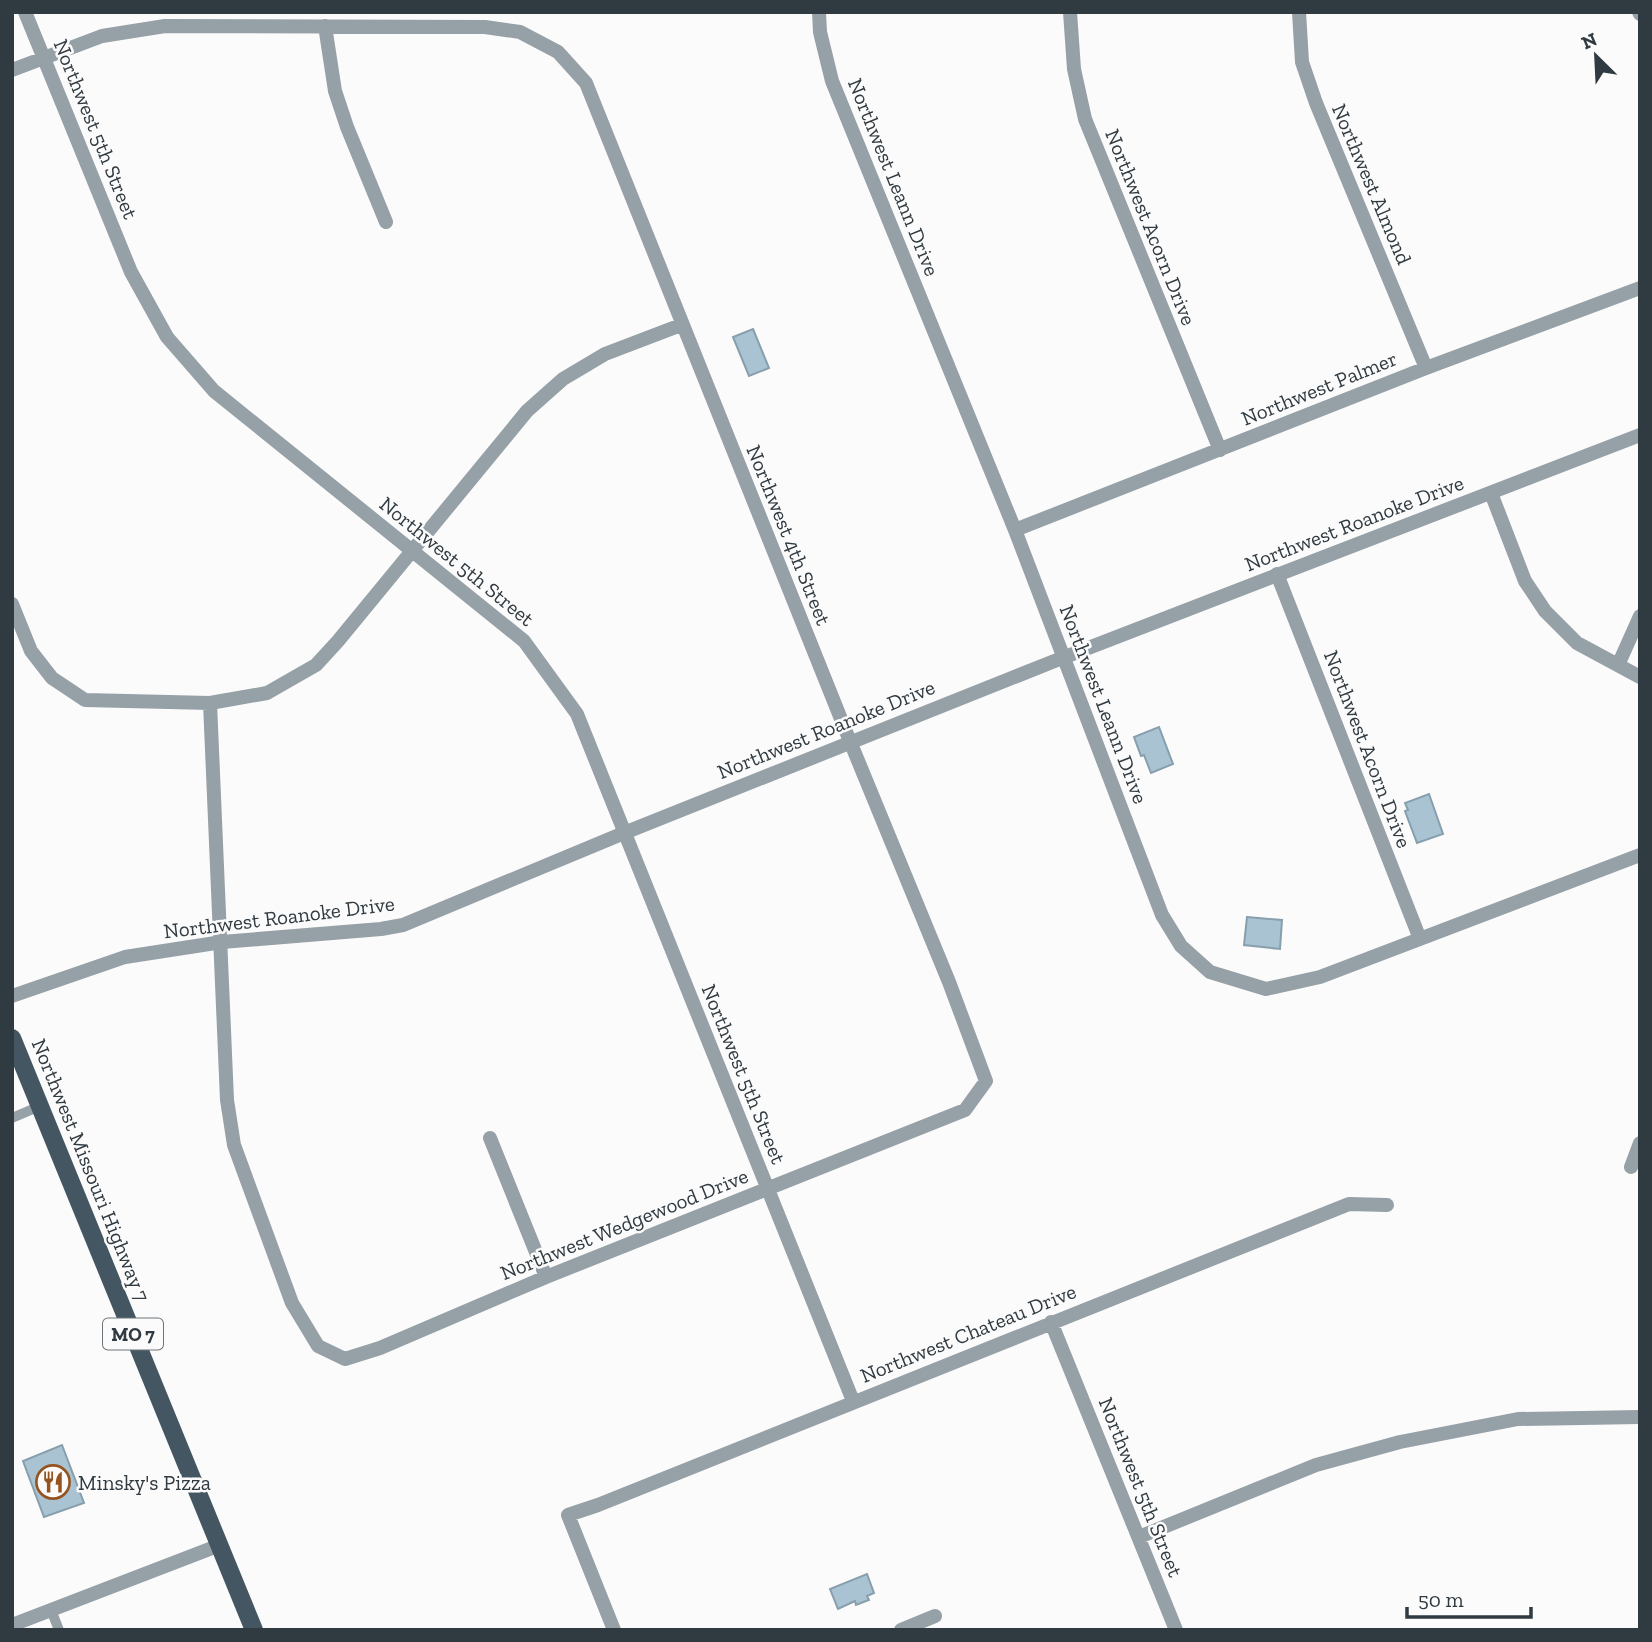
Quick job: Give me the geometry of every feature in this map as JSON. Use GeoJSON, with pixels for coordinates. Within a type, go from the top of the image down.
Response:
{"type":"FeatureCollection","features":[{"type":"Feature","properties":{"kind":"main road","name":"Northwest Missouri Highway 7"},"geometry":{"type":"LineString","coordinates":[[12,1038],[254,1630]]}},
{"type":"Feature","properties":{"kind":"street","name":"Northwest 5th Street"},"geometry":{"type":"LineString","coordinates":[[25,12],[131,272],[167,337],[214,391],[524,641],[577,714],[853,1401]]}},
{"type":"Feature","properties":{"kind":"street","name":"Northwest Leann Drive"},"geometry":{"type":"LineString","coordinates":[[819,12],[820,32],[832,81],[1015,530],[1162,915],[1181,946],[1210,972],[1266,989],[1321,977],[1640,855]]}},
{"type":"Feature","properties":{"kind":"street","name":"Northwest Acorn Drive"},"geometry":{"type":"LineString","coordinates":[[1070,12],[1074,69],[1085,119],[1220,450]]}},
{"type":"Feature","properties":{"kind":"street","name":"Northwest Almond"},"geometry":{"type":"LineString","coordinates":[[1298,12],[1302,62],[1316,103],[1426,368]]}},
{"type":"Feature","properties":{"kind":"street","name":"Northwest 4th Street"},"geometry":{"type":"LineString","coordinates":[[12,70],[102,36],[165,26],[485,27],[520,32],[558,51],[586,83],[681,325],[949,982],[986,1081]]}},
{"type":"Feature","properties":{"kind":"street"},"geometry":{"type":"LineString","coordinates":[[325,26],[335,91],[386,222]]}},
{"type":"Feature","properties":{"kind":"street","name":"Northwest Palmer"},"geometry":{"type":"LineString","coordinates":[[1015,530],[1426,368],[1640,288]]}},
{"type":"Feature","properties":{"kind":"street"},"geometry":{"type":"LineString","coordinates":[[12,604],[31,651],[52,678],[85,700],[210,703],[267,693],[316,664],[413,551],[527,411],[563,379],[605,354],[681,325]]}},
{"type":"Feature","properties":{"kind":"street","name":"Northwest Roanoke Drive"},"geometry":{"type":"LineString","coordinates":[[12,996],[125,957],[222,942],[403,925],[624,833],[1064,657],[1640,435]]}},
{"type":"Feature","properties":{"kind":"street"},"geometry":{"type":"LineString","coordinates":[[1491,493],[1525,581],[1545,611],[1577,643],[1619,663],[1640,677]]}},
{"type":"Feature","properties":{"kind":"street","name":"Northwest Acorn Drive"},"geometry":{"type":"LineString","coordinates":[[1277,574],[1420,939]]}},
{"type":"Feature","properties":{"kind":"street"},"geometry":{"type":"LineString","coordinates":[[1619,663],[1640,616]]}},
{"type":"Feature","properties":{"kind":"street"},"geometry":{"type":"LineString","coordinates":[[210,703],[222,942]]}},
{"type":"Feature","properties":{"kind":"street","name":"Northwest Wedgewood Drive"},"geometry":{"type":"LineString","coordinates":[[222,942],[221,977],[227,1100],[234,1145],[292,1303],[318,1346],[345,1359],[380,1348],[546,1277],[965,1110],[986,1081]]}},
{"type":"Feature","properties":{"kind":"street"},"geometry":{"type":"LineString","coordinates":[[489,1138],[546,1277]]}},
{"type":"Feature","properties":{"kind":"street"},"geometry":{"type":"LineString","coordinates":[[1631,1167],[1640,1143]]}},
{"type":"Feature","properties":{"kind":"street","name":"Northwest Chateau Drive"},"geometry":{"type":"LineString","coordinates":[[614,1630],[568,1515],[1349,1204],[1387,1205]]}},
{"type":"Feature","properties":{"kind":"street","name":"Northwest 5th Street"},"geometry":{"type":"LineString","coordinates":[[1051,1322],[1176,1630]]}},
{"type":"Feature","properties":{"kind":"street"},"geometry":{"type":"LineString","coordinates":[[1139,1537],[1316,1465],[1400,1442],[1518,1419],[1640,1417]]}},
{"type":"Feature","properties":{"kind":"street"},"geometry":{"type":"LineString","coordinates":[[12,1625],[219,1545]]}},
{"type":"Feature","properties":{"kind":"street"},"geometry":{"type":"LineString","coordinates":[[901,1630],[935,1616]]}},
{"type":"Feature","properties":{"kind":"lane"},"geometry":{"type":"LineString","coordinates":[[12,1118],[40,1106]]}},
{"type":"Feature","properties":{"kind":"lane"},"geometry":{"type":"LineString","coordinates":[[51,1609],[59,1630]]}},
{"type":"Feature","properties":{"kind":"building"},"geometry":{"type":"Polygon","coordinates":[[[753,329],[769,368],[749,376],[733,337],[753,329]]]}},
{"type":"Feature","properties":{"kind":"building"},"geometry":{"type":"Polygon","coordinates":[[[1159,727],[1173,764],[1151,773],[1134,737],[1159,727]]]}},
{"type":"Feature","properties":{"kind":"building"},"geometry":{"type":"Polygon","coordinates":[[[1429,794],[1443,834],[1417,843],[1405,811],[1408,810],[1405,803],[1429,794]]]}},
{"type":"Feature","properties":{"kind":"building"},"geometry":{"type":"Polygon","coordinates":[[[1247,917],[1282,920],[1280,949],[1244,945],[1247,917]]]}},
{"type":"Feature","properties":{"kind":"building","name":"Minsky's Pizza"},"geometry":{"type":"Polygon","coordinates":[[[62,1445],[84,1503],[44,1517],[23,1461],[62,1445]]]}},
{"type":"Feature","properties":{"kind":"building"},"geometry":{"type":"Polygon","coordinates":[[[867,1574],[874,1593],[867,1596],[869,1600],[856,1605],[855,1601],[838,1609],[830,1589],[867,1574]]]}},
{"type":"Feature","properties":{"kind":"place","name":"Minsky's Pizza"},"geometry":{"type":"Point","coordinates":[53,1482]}}]}
